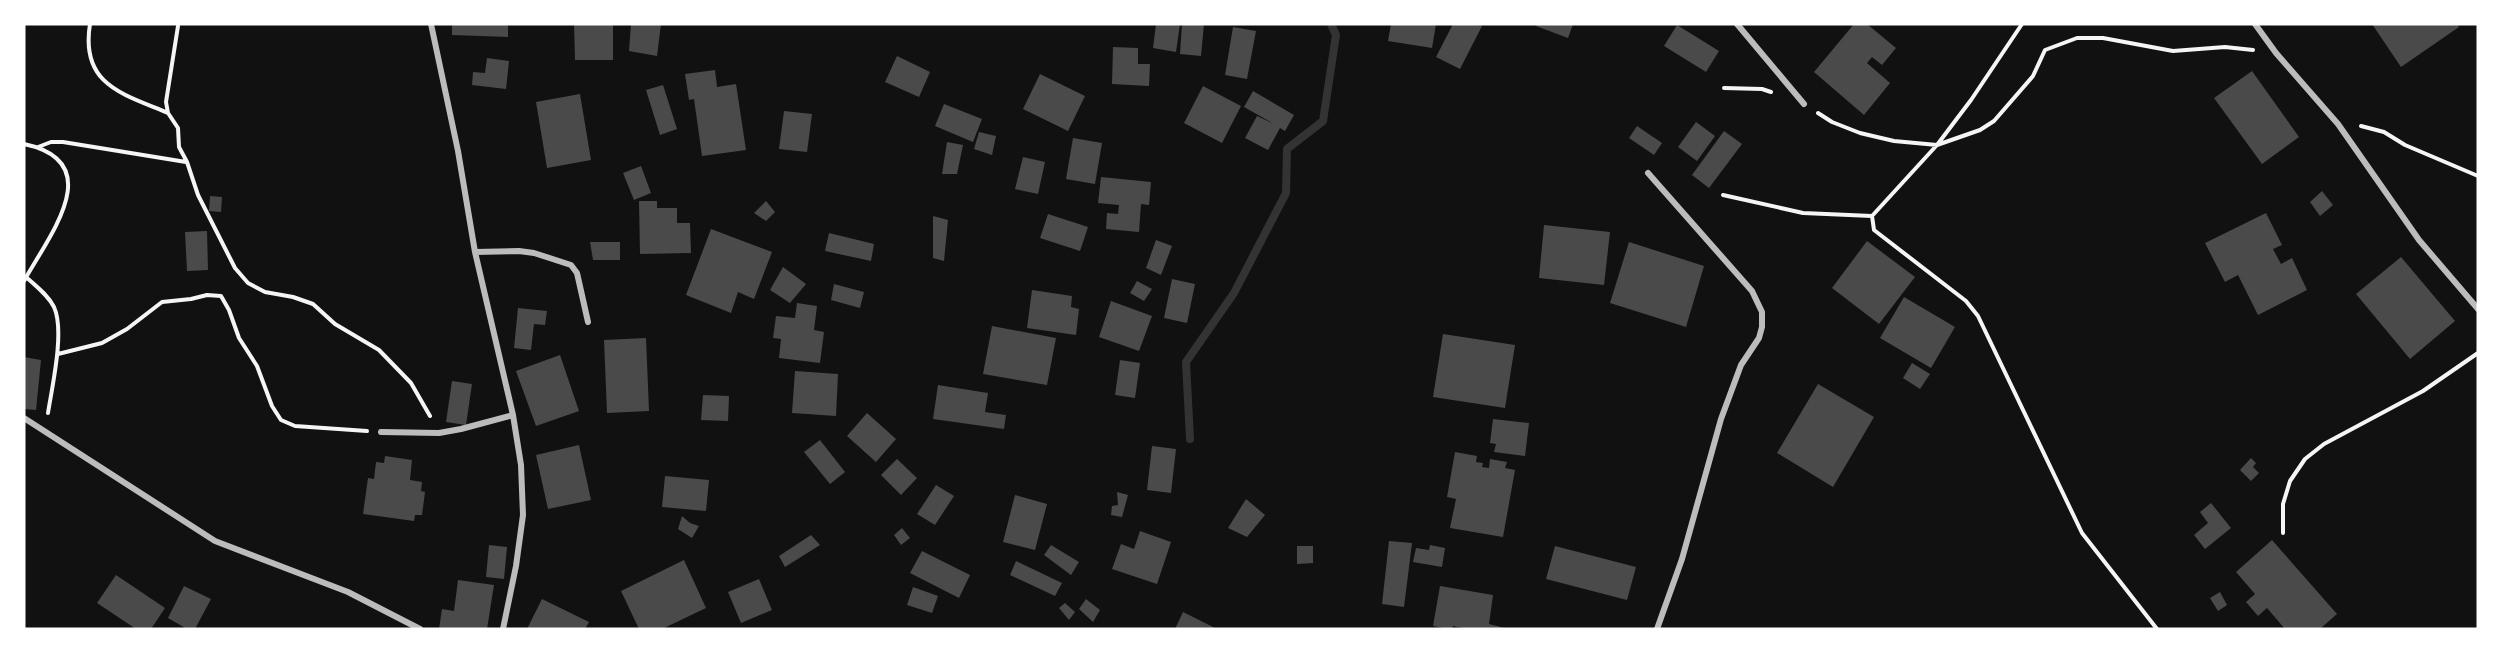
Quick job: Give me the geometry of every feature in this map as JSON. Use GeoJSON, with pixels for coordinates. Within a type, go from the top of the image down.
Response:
{"type":"FeatureCollection","features":[{"type":"Feature","properties":{"kind":"street"},"geometry":{"type":"LineString","coordinates":[[431,24],[458,151],[475,252],[513,415],[521,465],[523,515],[516,566],[502,629]]}},
{"type":"Feature","properties":{"kind":"street"},"geometry":{"type":"LineString","coordinates":[[1737,24],[1804,104]]}},
{"type":"Feature","properties":{"kind":"street"},"geometry":{"type":"LineString","coordinates":[[2255,24],[2338,124],[2419,240],[2478,309]]}},
{"type":"Feature","properties":{"kind":"street"},"geometry":{"type":"LineString","coordinates":[[1648,173],[1752,291],[1762,312],[1759,338],[1741,365],[1721,419],[1682,559],[1657,629]]}},
{"type":"Feature","properties":{"kind":"street"},"geometry":{"type":"LineString","coordinates":[[475,252],[534,253],[571,265],[577,273],[588,322]]}},
{"type":"Feature","properties":{"kind":"street"},"geometry":{"type":"LineString","coordinates":[[381,432],[439,433],[513,415]]}},
{"type":"Feature","properties":{"kind":"street"},"geometry":{"type":"LineString","coordinates":[[24,417],[215,541],[348,592],[420,629]]}},
{"type":"Feature","properties":{"kind":"path"},"geometry":{"type":"LineString","coordinates":[[90,24],[89,52],[93,68],[100,78],[116,91],[168,113]]}},
{"type":"Feature","properties":{"kind":"path"},"geometry":{"type":"LineString","coordinates":[[1872,216],[1936,145],[2022,24]]}},
{"type":"Feature","properties":{"kind":"path"},"geometry":{"type":"LineString","coordinates":[[178,26],[166,102],[168,113],[178,128],[179,147],[187,162],[198,195],[235,268],[248,284],[265,292],[293,297],[313,304],[335,324],[379,350],[411,383],[439,433]]}},
{"type":"Feature","properties":{"kind":"path"},"geometry":{"type":"LineString","coordinates":[[1804,104],[1832,123],[1860,133],[1894,141],[1936,145],[1980,130],[1994,121],[2033,76],[2045,50],[2064,41],[2077,38],[2103,38],[2173,51],[2224,47],[2276,52]]}},
{"type":"Feature","properties":{"kind":"path"},"geometry":{"type":"LineString","coordinates":[[1724,88],[1762,89],[1773,92]]}},
{"type":"Feature","properties":{"kind":"path"},"geometry":{"type":"LineString","coordinates":[[2338,124],[2372,128],[2384,132],[2405,145],[2478,176]]}},
{"type":"Feature","properties":{"kind":"path"},"geometry":{"type":"LineString","coordinates":[[37,147],[51,142],[63,142],[187,162]]}},
{"type":"Feature","properties":{"kind":"path"},"geometry":{"type":"LineString","coordinates":[[24,144],[48,150],[60,159],[66,171],[68,193],[63,213],[25,279],[46,295],[55,308],[57,317],[58,354],[46,430]]}},
{"type":"Feature","properties":{"kind":"path"},"geometry":{"type":"LineString","coordinates":[[1722,195],[1803,213],[1872,216]]}},
{"type":"Feature","properties":{"kind":"path"},"geometry":{"type":"LineString","coordinates":[[1872,216],[1875,230],[1966,301],[1978,316],[2082,533],[2157,629]]}},
{"type":"Feature","properties":{"kind":"path"},"geometry":{"type":"LineString","coordinates":[[58,354],[102,343],[127,329],[162,302],[207,295],[221,296],[229,309],[239,338],[257,366],[272,406],[281,420],[295,426],[381,432]]}},
{"type":"Feature","properties":{"kind":"path"},"geometry":{"type":"LineString","coordinates":[[2283,533],[2285,496],[2290,480],[2305,459],[2324,444],[2423,391],[2478,353]]}},
{"type":"Feature","properties":{"kind":"building"},"geometry":{"type":"Polygon","coordinates":[[[452,24],[508,24],[508,37],[452,35],[452,24]]]}},
{"type":"Feature","properties":{"kind":"building"},"geometry":{"type":"Polygon","coordinates":[[[574,24],[613,24],[613,60],[575,60],[574,24]]]}},
{"type":"Feature","properties":{"kind":"building"},"geometry":{"type":"Polygon","coordinates":[[[631,24],[661,24],[657,56],[629,51],[631,24]]]}},
{"type":"Feature","properties":{"kind":"building"},"geometry":{"type":"Polygon","coordinates":[[[1156,24],[1180,24],[1176,52],[1153,48],[1156,24]]]}},
{"type":"Feature","properties":{"kind":"building"},"geometry":{"type":"Polygon","coordinates":[[[1182,24],[1204,24],[1201,56],[1180,54],[1182,24]]]}},
{"type":"Feature","properties":{"kind":"building"},"geometry":{"type":"Polygon","coordinates":[[[1391,24],[1436,24],[1432,48],[1388,41],[1391,24]]]}},
{"type":"Feature","properties":{"kind":"building"},"geometry":{"type":"Polygon","coordinates":[[[1453,24],[1482,26],[1460,69],[1436,57],[1453,24]]]}},
{"type":"Feature","properties":{"kind":"building"},"geometry":{"type":"Polygon","coordinates":[[[1537,24],[1573,24],[1568,38],[1536,26],[1537,24]]]}},
{"type":"Feature","properties":{"kind":"building"},"geometry":{"type":"Polygon","coordinates":[[[1854,24],[1867,24],[1896,48],[1882,65],[1872,57],[1867,63],[1890,83],[1864,115],[1814,72],[1854,24]]]}},
{"type":"Feature","properties":{"kind":"building"},"geometry":{"type":"Polygon","coordinates":[[[2372,24],[2457,24],[2459,27],[2401,67],[2372,24]]]}},
{"type":"Feature","properties":{"kind":"building"},"geometry":{"type":"Polygon","coordinates":[[[1677,25],[1719,51],[1706,72],[1664,46],[1677,25]]]}},
{"type":"Feature","properties":{"kind":"building"},"geometry":{"type":"Polygon","coordinates":[[[1233,27],[1256,31],[1247,79],[1225,75],[1233,27]]]}},
{"type":"Feature","properties":{"kind":"building"},"geometry":{"type":"Polygon","coordinates":[[[1113,47],[1138,48],[1138,64],[1150,64],[1149,86],[1112,84],[1113,47]]]}},
{"type":"Feature","properties":{"kind":"building"},"geometry":{"type":"Polygon","coordinates":[[[897,56],[930,72],[919,97],[885,82],[897,56]]]}},
{"type":"Feature","properties":{"kind":"building"},"geometry":{"type":"Polygon","coordinates":[[[487,58],[509,61],[506,89],[472,85],[473,72],[485,73],[487,58]]]}},
{"type":"Feature","properties":{"kind":"building"},"geometry":{"type":"Polygon","coordinates":[[[715,70],[717,87],[736,84],[746,150],[702,156],[694,99],[689,100],[685,74],[715,70]]]}},
{"type":"Feature","properties":{"kind":"building"},"geometry":{"type":"Polygon","coordinates":[[[2252,71],[2299,137],[2262,164],[2214,98],[2252,71]]]}},
{"type":"Feature","properties":{"kind":"building"},"geometry":{"type":"Polygon","coordinates":[[[1040,74],[1085,96],[1068,131],[1023,109],[1040,74]]]}},
{"type":"Feature","properties":{"kind":"building"},"geometry":{"type":"Polygon","coordinates":[[[663,85],[677,129],[660,135],[646,90],[663,85]]]}},
{"type":"Feature","properties":{"kind":"building"},"geometry":{"type":"Polygon","coordinates":[[[1203,86],[1241,106],[1222,143],[1184,123],[1203,86]]]}},
{"type":"Feature","properties":{"kind":"building"},"geometry":{"type":"Polygon","coordinates":[[[1253,91],[1294,115],[1285,131],[1280,128],[1268,150],[1245,138],[1257,116],[1274,124],[1244,107],[1253,91]]]}},
{"type":"Feature","properties":{"kind":"building"},"geometry":{"type":"Polygon","coordinates":[[[580,94],[591,160],[547,168],[536,102],[580,94]]]}},
{"type":"Feature","properties":{"kind":"building"},"geometry":{"type":"Polygon","coordinates":[[[944,104],[982,119],[973,142],[935,126],[944,104]]]}},
{"type":"Feature","properties":{"kind":"building"},"geometry":{"type":"Polygon","coordinates":[[[784,111],[812,114],[807,152],[779,149],[784,111]]]}},
{"type":"Feature","properties":{"kind":"building"},"geometry":{"type":"Polygon","coordinates":[[[1696,122],[1715,136],[1697,161],[1678,147],[1696,122]]]}},
{"type":"Feature","properties":{"kind":"building"},"geometry":{"type":"Polygon","coordinates":[[[1637,126],[1662,143],[1654,155],[1629,138],[1637,126]]]}},
{"type":"Feature","properties":{"kind":"building"},"geometry":{"type":"Polygon","coordinates":[[[1724,131],[1742,144],[1709,188],[1692,175],[1724,131]]]}},
{"type":"Feature","properties":{"kind":"building"},"geometry":{"type":"Polygon","coordinates":[[[979,132],[996,136],[992,155],[974,149],[979,132]]]}},
{"type":"Feature","properties":{"kind":"building"},"geometry":{"type":"Polygon","coordinates":[[[1073,138],[1102,143],[1095,184],[1066,179],[1073,138]]]}},
{"type":"Feature","properties":{"kind":"building"},"geometry":{"type":"Polygon","coordinates":[[[947,142],[963,145],[957,174],[942,174],[947,142]]]}},
{"type":"Feature","properties":{"kind":"building"},"geometry":{"type":"Polygon","coordinates":[[[1023,157],[1045,162],[1038,194],[1015,189],[1023,157]]]}},
{"type":"Feature","properties":{"kind":"building"},"geometry":{"type":"Polygon","coordinates":[[[641,166],[651,193],[634,200],[623,173],[641,166]]]}},
{"type":"Feature","properties":{"kind":"building"},"geometry":{"type":"Polygon","coordinates":[[[1101,177],[1151,182],[1149,205],[1141,204],[1139,232],[1106,229],[1107,213],[1118,214],[1119,205],[1098,203],[1101,177]]]}},
{"type":"Feature","properties":{"kind":"building"},"geometry":{"type":"Polygon","coordinates":[[[2322,191],[2333,205],[2320,216],[2310,202],[2322,191]]]}},
{"type":"Feature","properties":{"kind":"building"},"geometry":{"type":"Polygon","coordinates":[[[210,196],[222,197],[221,212],[209,211],[210,196]]]}},
{"type":"Feature","properties":{"kind":"building"},"geometry":{"type":"Polygon","coordinates":[[[639,201],[657,201],[657,208],[677,208],[677,223],[690,223],[691,253],[640,254],[639,201]]]}},
{"type":"Feature","properties":{"kind":"building"},"geometry":{"type":"Polygon","coordinates":[[[766,201],[775,212],[766,221],[754,213],[766,201]]]}},
{"type":"Feature","properties":{"kind":"building"},"geometry":{"type":"Polygon","coordinates":[[[2266,213],[2282,245],[2273,249],[2281,264],[2292,258],[2307,290],[2258,315],[2238,275],[2225,282],[2205,243],[2266,213]]]}},
{"type":"Feature","properties":{"kind":"building"},"geometry":{"type":"Polygon","coordinates":[[[1048,214],[1088,227],[1080,251],[1040,238],[1048,214]]]}},
{"type":"Feature","properties":{"kind":"building"},"geometry":{"type":"Polygon","coordinates":[[[933,216],[948,220],[944,261],[933,258],[933,216]]]}},
{"type":"Feature","properties":{"kind":"building"},"geometry":{"type":"Polygon","coordinates":[[[1544,225],[1610,232],[1604,285],[1539,278],[1544,225]]]}},
{"type":"Feature","properties":{"kind":"building"},"geometry":{"type":"Polygon","coordinates":[[[711,229],[772,252],[754,299],[738,292],[731,313],[686,295],[711,229]]]}},
{"type":"Feature","properties":{"kind":"building"},"geometry":{"type":"Polygon","coordinates":[[[207,231],[208,270],[187,271],[185,232],[207,231]]]}},
{"type":"Feature","properties":{"kind":"building"},"geometry":{"type":"Polygon","coordinates":[[[829,233],[874,244],[871,261],[825,251],[829,233]]]}},
{"type":"Feature","properties":{"kind":"building"},"geometry":{"type":"Polygon","coordinates":[[[1156,240],[1172,246],[1161,275],[1146,268],[1156,240]]]}},
{"type":"Feature","properties":{"kind":"building"},"geometry":{"type":"Polygon","coordinates":[[[1867,241],[1915,277],[1879,324],[1832,288],[1867,241]]]}},
{"type":"Feature","properties":{"kind":"building"},"geometry":{"type":"Polygon","coordinates":[[[590,242],[620,242],[620,260],[593,260],[590,242]]]}},
{"type":"Feature","properties":{"kind":"building"},"geometry":{"type":"Polygon","coordinates":[[[1629,242],[1704,266],[1686,327],[1610,303],[1629,242]]]}},
{"type":"Feature","properties":{"kind":"building"},"geometry":{"type":"Polygon","coordinates":[[[2401,257],[2455,321],[2410,359],[2356,294],[2401,257]]]}},
{"type":"Feature","properties":{"kind":"building"},"geometry":{"type":"Polygon","coordinates":[[[783,267],[806,284],[790,303],[770,290],[783,267]]]}},
{"type":"Feature","properties":{"kind":"building"},"geometry":{"type":"Polygon","coordinates":[[[1172,279],[1195,284],[1187,323],[1164,318],[1172,279]]]}},
{"type":"Feature","properties":{"kind":"building"},"geometry":{"type":"Polygon","coordinates":[[[1137,281],[1152,289],[1144,301],[1130,293],[1137,281]]]}},
{"type":"Feature","properties":{"kind":"building"},"geometry":{"type":"Polygon","coordinates":[[[834,284],[864,292],[860,308],[831,300],[834,284]]]}},
{"type":"Feature","properties":{"kind":"building"},"geometry":{"type":"Polygon","coordinates":[[[1032,290],[1072,296],[1071,307],[1079,309],[1076,335],[1027,328],[1032,290]]]}},
{"type":"Feature","properties":{"kind":"building"},"geometry":{"type":"Polygon","coordinates":[[[1904,297],[1955,327],[1931,368],[1880,338],[1904,297]]]}},
{"type":"Feature","properties":{"kind":"building"},"geometry":{"type":"Polygon","coordinates":[[[1111,301],[1152,316],[1139,351],[1099,337],[1111,301]]]}},
{"type":"Feature","properties":{"kind":"building"},"geometry":{"type":"Polygon","coordinates":[[[797,303],[817,306],[814,330],[824,332],[820,363],[779,358],[781,339],[773,338],[776,316],[795,318],[797,303]]]}},
{"type":"Feature","properties":{"kind":"building"},"geometry":{"type":"Polygon","coordinates":[[[518,308],[547,311],[545,325],[534,324],[531,350],[514,348],[518,308]]]}},
{"type":"Feature","properties":{"kind":"building"},"geometry":{"type":"Polygon","coordinates":[[[992,326],[1056,338],[1047,385],[983,374],[992,326]]]}},
{"type":"Feature","properties":{"kind":"building"},"geometry":{"type":"Polygon","coordinates":[[[1443,334],[1515,345],[1505,408],[1433,397],[1443,334]]]}},
{"type":"Feature","properties":{"kind":"building"},"geometry":{"type":"Polygon","coordinates":[[[646,338],[649,411],[607,413],[604,340],[646,338]]]}},
{"type":"Feature","properties":{"kind":"building"},"geometry":{"type":"Polygon","coordinates":[[[560,355],[579,411],[536,426],[516,371],[560,355]]]}},
{"type":"Feature","properties":{"kind":"building"},"geometry":{"type":"Polygon","coordinates":[[[24,357],[41,360],[36,410],[24,409],[24,357]]]}},
{"type":"Feature","properties":{"kind":"building"},"geometry":{"type":"Polygon","coordinates":[[[1120,360],[1140,363],[1135,398],[1115,395],[1120,360]]]}},
{"type":"Feature","properties":{"kind":"building"},"geometry":{"type":"Polygon","coordinates":[[[1912,363],[1930,374],[1920,389],[1903,378],[1912,363]]]}},
{"type":"Feature","properties":{"kind":"building"},"geometry":{"type":"Polygon","coordinates":[[[795,371],[838,374],[836,416],[792,413],[795,371]]]}},
{"type":"Feature","properties":{"kind":"building"},"geometry":{"type":"Polygon","coordinates":[[[452,381],[472,384],[466,425],[446,422],[452,381]]]}},
{"type":"Feature","properties":{"kind":"building"},"geometry":{"type":"Polygon","coordinates":[[[1818,384],[1874,417],[1833,487],[1777,453],[1818,384]]]}},
{"type":"Feature","properties":{"kind":"building"},"geometry":{"type":"Polygon","coordinates":[[[938,385],[988,393],[985,412],[1006,415],[1004,429],[933,419],[938,385]]]}},
{"type":"Feature","properties":{"kind":"building"},"geometry":{"type":"Polygon","coordinates":[[[703,395],[729,396],[728,421],[701,420],[703,395]]]}},
{"type":"Feature","properties":{"kind":"building"},"geometry":{"type":"Polygon","coordinates":[[[867,413],[896,439],[876,462],[847,436],[867,413]]]}},
{"type":"Feature","properties":{"kind":"building"},"geometry":{"type":"Polygon","coordinates":[[[1493,419],[1529,423],[1525,456],[1494,452],[1496,444],[1490,443],[1493,419]]]}},
{"type":"Feature","properties":{"kind":"building"},"geometry":{"type":"Polygon","coordinates":[[[820,440],[845,472],[830,484],[804,452],[820,440]]]}},
{"type":"Feature","properties":{"kind":"building"},"geometry":{"type":"Polygon","coordinates":[[[579,445],[591,500],[548,509],[536,455],[579,445]]]}},
{"type":"Feature","properties":{"kind":"building"},"geometry":{"type":"Polygon","coordinates":[[[1152,446],[1176,449],[1171,493],[1147,490],[1152,446]]]}},
{"type":"Feature","properties":{"kind":"building"},"geometry":{"type":"Polygon","coordinates":[[[1455,452],[1477,456],[1476,462],[1483,463],[1482,467],[1489,468],[1490,459],[1507,462],[1505,468],[1515,470],[1503,537],[1450,528],[1456,499],[1447,497],[1455,452]]]}},
{"type":"Feature","properties":{"kind":"building"},"geometry":{"type":"Polygon","coordinates":[[[385,456],[412,460],[410,480],[422,482],[421,491],[425,492],[422,515],[415,515],[414,521],[363,514],[368,478],[374,479],[376,462],[384,463],[385,456]]]}},
{"type":"Feature","properties":{"kind":"building"},"geometry":{"type":"Polygon","coordinates":[[[2251,458],[2256,463],[2253,467],[2259,473],[2251,481],[2240,470],[2251,458]]]}},
{"type":"Feature","properties":{"kind":"building"},"geometry":{"type":"Polygon","coordinates":[[[897,459],[917,478],[901,495],[881,475],[897,459]]]}},
{"type":"Feature","properties":{"kind":"building"},"geometry":{"type":"Polygon","coordinates":[[[665,476],[709,480],[706,511],[662,507],[665,476]]]}},
{"type":"Feature","properties":{"kind":"building"},"geometry":{"type":"Polygon","coordinates":[[[936,485],[954,496],[935,525],[917,514],[936,485]]]}},
{"type":"Feature","properties":{"kind":"building"},"geometry":{"type":"Polygon","coordinates":[[[1117,492],[1128,495],[1122,517],[1111,515],[1112,506],[1118,505],[1117,492]]]}},
{"type":"Feature","properties":{"kind":"building"},"geometry":{"type":"Polygon","coordinates":[[[1015,495],[1047,504],[1035,550],[1003,542],[1015,495]]]}},
{"type":"Feature","properties":{"kind":"building"},"geometry":{"type":"Polygon","coordinates":[[[1246,499],[1265,515],[1247,537],[1228,528],[1246,499]]]}},
{"type":"Feature","properties":{"kind":"building"},"geometry":{"type":"Polygon","coordinates":[[[2211,503],[2231,528],[2205,549],[2194,535],[2208,523],[2200,512],[2211,503]]]}},
{"type":"Feature","properties":{"kind":"building"},"geometry":{"type":"Polygon","coordinates":[[[682,516],[690,523],[699,526],[692,538],[678,529],[682,516]]]}},
{"type":"Feature","properties":{"kind":"building"},"geometry":{"type":"Polygon","coordinates":[[[902,528],[910,538],[901,545],[894,535],[902,528]]]}},
{"type":"Feature","properties":{"kind":"building"},"geometry":{"type":"Polygon","coordinates":[[[1140,531],[1171,542],[1157,584],[1112,569],[1121,544],[1134,549],[1140,531]]]}},
{"type":"Feature","properties":{"kind":"building"},"geometry":{"type":"Polygon","coordinates":[[[811,535],[820,545],[785,567],[779,556],[811,535]]]}},
{"type":"Feature","properties":{"kind":"building"},"geometry":{"type":"Polygon","coordinates":[[[2272,540],[2337,614],[2320,629],[2285,629],[2267,608],[2258,616],[2246,602],[2255,594],[2236,572],[2272,540]]]}},
{"type":"Feature","properties":{"kind":"building"},"geometry":{"type":"Polygon","coordinates":[[[1389,541],[1412,543],[1404,607],[1382,604],[1389,541]]]}},
{"type":"Feature","properties":{"kind":"building"},"geometry":{"type":"Polygon","coordinates":[[[489,545],[507,547],[504,579],[486,577],[489,545]]]}},
{"type":"Feature","properties":{"kind":"building"},"geometry":{"type":"Polygon","coordinates":[[[1051,545],[1079,562],[1071,575],[1044,555],[1051,545]]]}},
{"type":"Feature","properties":{"kind":"building"},"geometry":{"type":"Polygon","coordinates":[[[1430,545],[1445,548],[1442,567],[1413,562],[1416,548],[1429,550],[1430,545]]]}},
{"type":"Feature","properties":{"kind":"building"},"geometry":{"type":"Polygon","coordinates":[[[1297,546],[1313,546],[1313,563],[1297,564],[1297,546]]]}},
{"type":"Feature","properties":{"kind":"building"},"geometry":{"type":"Polygon","coordinates":[[[1555,546],[1636,567],[1627,600],[1546,579],[1555,546]]]}},
{"type":"Feature","properties":{"kind":"building"},"geometry":{"type":"Polygon","coordinates":[[[922,551],[970,575],[959,598],[910,573],[922,551]]]}},
{"type":"Feature","properties":{"kind":"building"},"geometry":{"type":"Polygon","coordinates":[[[684,560],[706,608],[662,629],[639,629],[621,591],[684,560]]]}},
{"type":"Feature","properties":{"kind":"building"},"geometry":{"type":"Polygon","coordinates":[[[1016,561],[1062,583],[1055,596],[1010,575],[1016,561]]]}},
{"type":"Feature","properties":{"kind":"building"},"geometry":{"type":"Polygon","coordinates":[[[116,575],[165,608],[151,629],[136,629],[97,603],[116,575]]]}},
{"type":"Feature","properties":{"kind":"building"},"geometry":{"type":"Polygon","coordinates":[[[759,579],[772,610],[741,623],[728,592],[759,579]]]}},
{"type":"Feature","properties":{"kind":"building"},"geometry":{"type":"Polygon","coordinates":[[[458,580],[494,585],[487,629],[439,629],[442,609],[454,611],[458,580]]]}},
{"type":"Feature","properties":{"kind":"building"},"geometry":{"type":"Polygon","coordinates":[[[184,586],[211,599],[195,629],[187,629],[168,618],[184,586]]]}},
{"type":"Feature","properties":{"kind":"building"},"geometry":{"type":"Polygon","coordinates":[[[1440,586],[1493,595],[1489,624],[1509,629],[1468,629],[1453,626],[1452,629],[1448,629],[1433,626],[1440,586]]]}},
{"type":"Feature","properties":{"kind":"building"},"geometry":{"type":"Polygon","coordinates":[[[913,587],[938,596],[932,613],[907,605],[913,587]]]}},
{"type":"Feature","properties":{"kind":"building"},"geometry":{"type":"Polygon","coordinates":[[[2220,592],[2227,605],[2218,611],[2210,598],[2220,592]]]}},
{"type":"Feature","properties":{"kind":"building"},"geometry":{"type":"Polygon","coordinates":[[[542,599],[589,622],[585,629],[527,629],[542,599]]]}},
{"type":"Feature","properties":{"kind":"building"},"geometry":{"type":"Polygon","coordinates":[[[1086,599],[1100,610],[1093,622],[1079,609],[1086,599]]]}},
{"type":"Feature","properties":{"kind":"building"},"geometry":{"type":"Polygon","coordinates":[[[1065,603],[1075,612],[1069,620],[1059,608],[1065,603]]]}},
{"type":"Feature","properties":{"kind":"building"},"geometry":{"type":"Polygon","coordinates":[[[1183,612],[1217,629],[1175,629],[1183,612]]]}},
{"type":"Feature","properties":{"kind":"waterway"},"geometry":{"type":"LineString","coordinates":[[1190,439],[1186,362],[1234,293],[1286,193],[1287,149],[1323,121],[1336,35],[1331,24]]}}]}
